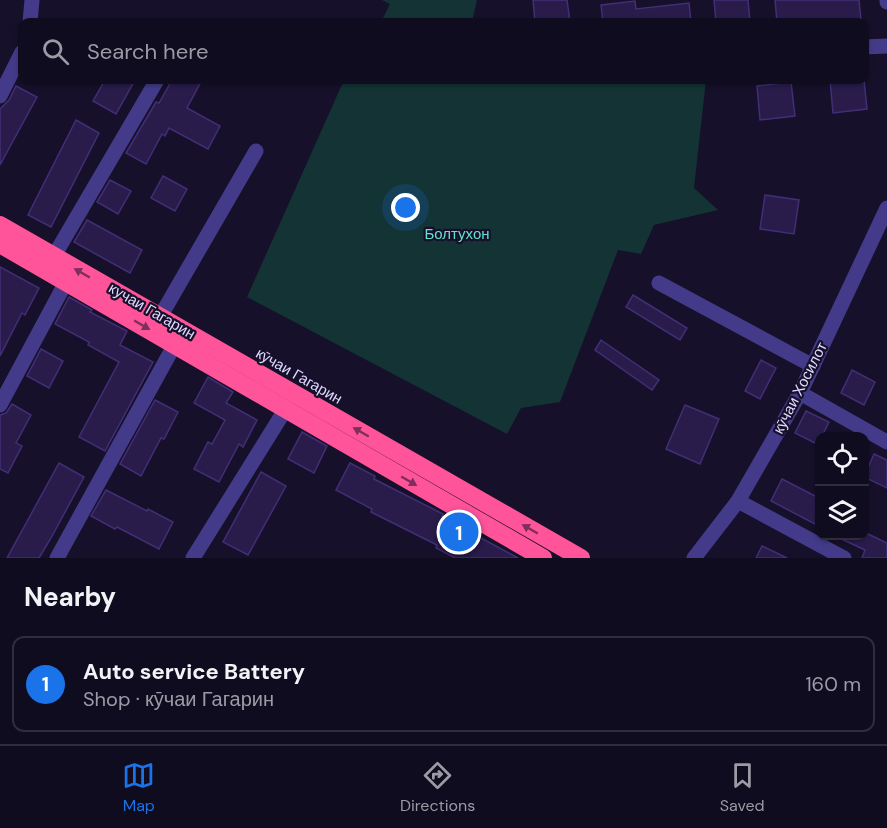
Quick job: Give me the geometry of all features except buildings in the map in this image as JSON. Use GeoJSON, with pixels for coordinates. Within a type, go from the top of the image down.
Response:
{"type":"FeatureCollection","features":[{"type":"Feature","properties":{"kind":"highway","name":"кӯчаи Гагарин"},"geometry":{"type":"LineString","coordinates":[[0,225],[581,558]]}},
{"type":"Feature","properties":{"kind":"highway","name":"кучаи Гагарин"},"geometry":{"type":"LineString","coordinates":[[0,244],[285,410]]}},
{"type":"Feature","properties":{"kind":"highway"},"geometry":{"type":"LineString","coordinates":[[285,410],[543,558]]}},
{"type":"Feature","properties":{"kind":"street"},"geometry":{"type":"LineString","coordinates":[[30,18],[32,0]]}},
{"type":"Feature","properties":{"kind":"street"},"geometry":{"type":"LineString","coordinates":[[869,47],[887,46]]}},
{"type":"Feature","properties":{"kind":"street"},"geometry":{"type":"LineString","coordinates":[[0,96],[18,60]]}},
{"type":"Feature","properties":{"kind":"street"},"geometry":{"type":"LineString","coordinates":[[54,256],[156,84]]}},
{"type":"Feature","properties":{"kind":"street"},"geometry":{"type":"LineString","coordinates":[[160,317],[256,151]]}},
{"type":"Feature","properties":{"kind":"street","name":"кӯчаи Хосилот"},"geometry":{"type":"LineString","coordinates":[[694,558],[738,501],[800,393],[887,208]]}},
{"type":"Feature","properties":{"kind":"street"},"geometry":{"type":"LineString","coordinates":[[0,405],[66,282]]}},
{"type":"Feature","properties":{"kind":"street"},"geometry":{"type":"LineString","coordinates":[[659,283],[813,366]]}},
{"type":"Feature","properties":{"kind":"street"},"geometry":{"type":"LineString","coordinates":[[57,558],[175,344]]}},
{"type":"Feature","properties":{"kind":"street"},"geometry":{"type":"LineString","coordinates":[[800,393],[887,442]]}},
{"type":"Feature","properties":{"kind":"street"},"geometry":{"type":"LineString","coordinates":[[194,558],[285,410]]}},
{"type":"Feature","properties":{"kind":"street"},"geometry":{"type":"LineString","coordinates":[[738,501],[843,558]]}},
{"type":"Feature","properties":{"kind":"green space"},"geometry":{"type":"Polygon","coordinates":[[[382,0],[477,0],[473,18],[383,18],[390,4],[382,0]]]}},
{"type":"Feature","properties":{"kind":"green space","name":"Болтухон"},"geometry":{"type":"Polygon","coordinates":[[[342,84],[706,84],[694,188],[718,210],[654,225],[641,254],[618,250],[560,402],[521,408],[507,434],[247,297],[342,84]]]}},
{"type":"Feature","properties":{"kind":"place","name":"Auto service Battery"},"geometry":{"type":"Point","coordinates":[459,532]}}]}
